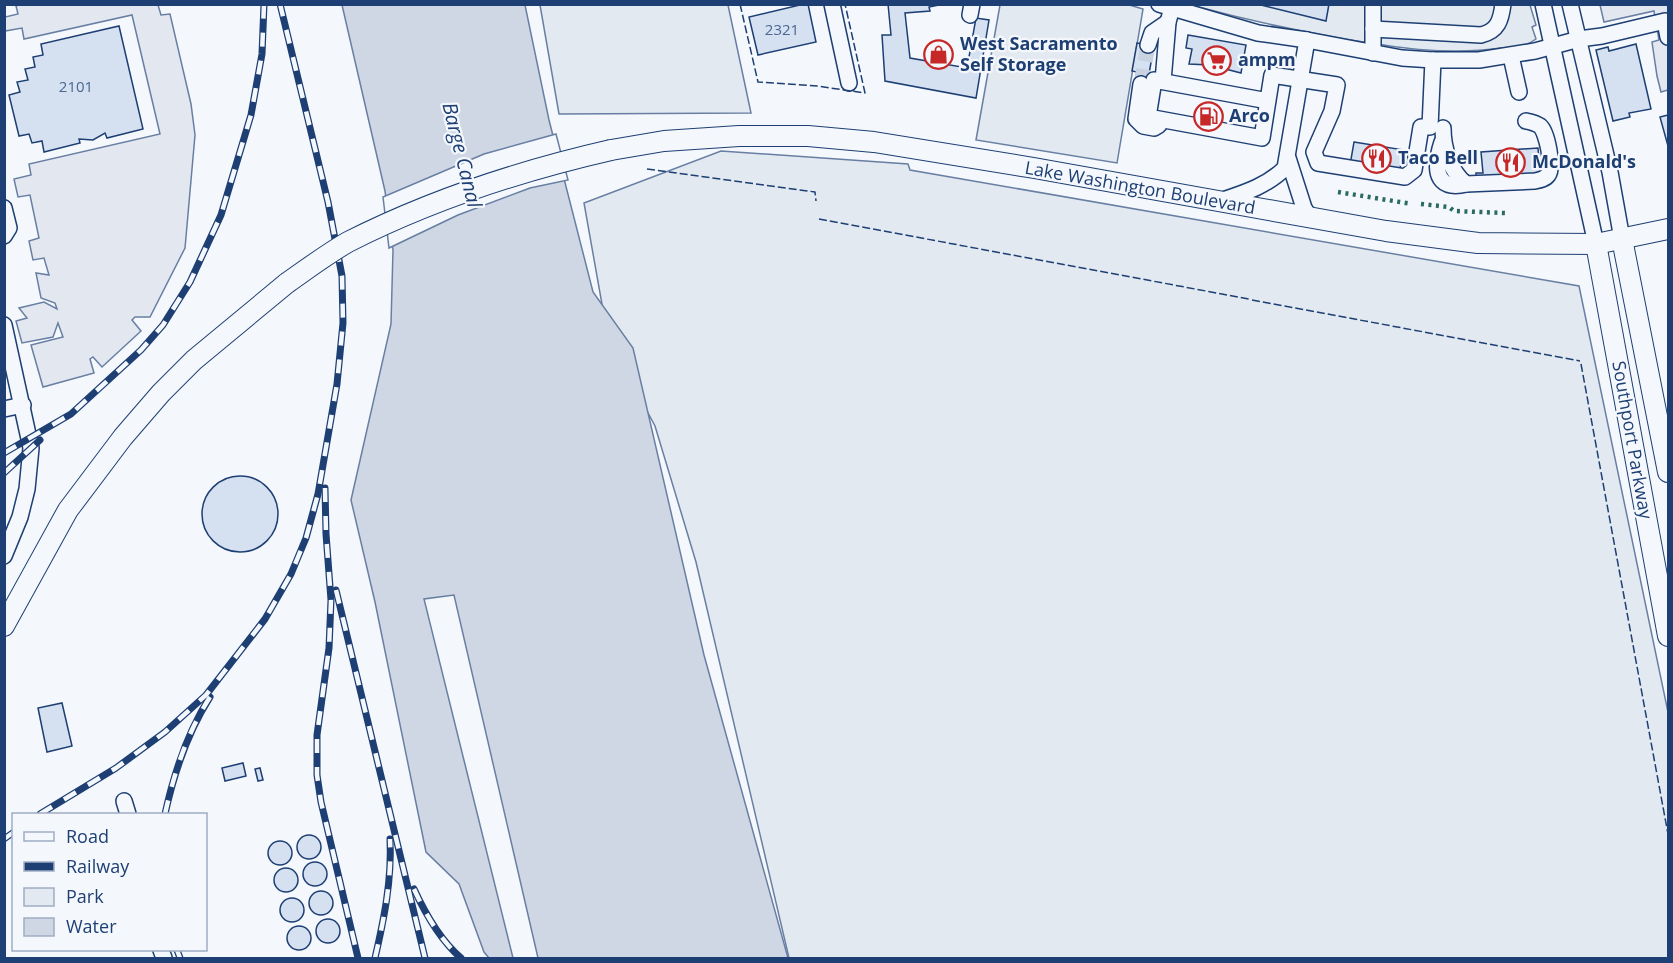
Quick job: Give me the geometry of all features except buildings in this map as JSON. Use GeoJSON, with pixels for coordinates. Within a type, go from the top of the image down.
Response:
{"type":"FeatureCollection","features":[{"type":"Feature","properties":{"kind":"main road","name":"Lake Washington Boulevard"},"geometry":{"type":"LineString","coordinates":[[4,626],[68,510],[123,437],[161,393],[194,360],[287,283],[346,243],[445,199],[516,174],[611,150],[664,141],[739,136],[808,136],[874,142],[1034,168],[1311,219],[1478,243],[1596,244],[1668,229]]}},
{"type":"Feature","properties":{"kind":"main road","name":"Southport Parkway"},"geometry":{"type":"LineString","coordinates":[[1622,239],[1668,472]]}},
{"type":"Feature","properties":{"kind":"main road","name":"Southport Parkway"},"geometry":{"type":"LineString","coordinates":[[1596,244],[1668,636]]}},
{"type":"Feature","properties":{"kind":"street"},"geometry":{"type":"LineString","coordinates":[[832,4],[849,83]]}},
{"type":"Feature","properties":{"kind":"street"},"geometry":{"type":"LineString","coordinates":[[1373,4],[1373,53]]}},
{"type":"Feature","properties":{"kind":"street"},"geometry":{"type":"LineString","coordinates":[[1373,29],[1481,35],[1491,33],[1499,24],[1503,4]]}},
{"type":"Feature","properties":{"kind":"street"},"geometry":{"type":"LineString","coordinates":[[1543,4],[1596,244]]}},
{"type":"Feature","properties":{"kind":"street"},"geometry":{"type":"LineString","coordinates":[[1570,4],[1610,172],[1622,239]]}},
{"type":"Feature","properties":{"kind":"street"},"geometry":{"type":"LineString","coordinates":[[1166,12],[1258,33],[1373,53],[1433,60],[1463,61],[1511,56],[1665,21],[1668,37]]}},
{"type":"Feature","properties":{"kind":"street"},"geometry":{"type":"LineString","coordinates":[[1148,45],[1152,33],[1166,12]]}},
{"type":"Feature","properties":{"kind":"street"},"geometry":{"type":"LineString","coordinates":[[1163,81],[1166,12]]}},
{"type":"Feature","properties":{"kind":"street"},"geometry":{"type":"LineString","coordinates":[[1217,202],[1270,182],[1285,168],[1307,40]]}},
{"type":"Feature","properties":{"kind":"street"},"geometry":{"type":"LineString","coordinates":[[1511,56],[1520,92]]}},
{"type":"Feature","properties":{"kind":"street"},"geometry":{"type":"LineString","coordinates":[[1268,101],[1154,80],[1148,117],[1262,138],[1268,101],[1272,75],[1337,85],[1332,111],[1314,152],[1318,163],[1405,177],[1414,170],[1421,127],[1430,127],[1433,60]]}},
{"type":"Feature","properties":{"kind":"street"},"geometry":{"type":"LineString","coordinates":[[1141,84],[1137,112],[1138,123],[1154,129],[1167,121]]}},
{"type":"Feature","properties":{"kind":"street"},"geometry":{"type":"LineString","coordinates":[[1443,133],[1437,155],[1438,174],[1450,185],[1535,182],[1549,174],[1551,164],[1544,132],[1539,125],[1526,121]]}},
{"type":"Feature","properties":{"kind":"street"},"geometry":{"type":"LineString","coordinates":[[1288,158],[1304,208],[1311,219]]}},
{"type":"Feature","properties":{"kind":"street"},"geometry":{"type":"LineString","coordinates":[[4,208],[9,228],[4,236]]}},
{"type":"Feature","properties":{"kind":"street"},"geometry":{"type":"LineString","coordinates":[[4,325],[31,448],[27,489],[20,518],[4,556]]}},
{"type":"Feature","properties":{"kind":"street"},"geometry":{"type":"LineString","coordinates":[[4,409],[22,405]]}},
{"type":"Feature","properties":{"kind":"green space"},"geometry":{"type":"Polygon","coordinates":[[[1126,4],[1143,9],[1117,163],[976,140],[1000,5],[1126,4]]]}},
{"type":"Feature","properties":{"kind":"green space"},"geometry":{"type":"Polygon","coordinates":[[[540,5],[728,5],[751,113],[559,114],[540,5]]]}},
{"type":"Feature","properties":{"kind":"green space"},"geometry":{"type":"Polygon","coordinates":[[[1191,5],[1530,5],[1536,25],[1532,27],[1536,39],[1519,46],[1439,51],[1319,35],[1191,5]]]}},
{"type":"Feature","properties":{"kind":"green space"},"geometry":{"type":"Polygon","coordinates":[[[721,151],[908,164],[910,170],[1579,286],[1668,712],[1668,958],[789,958],[696,562],[655,426],[608,338],[584,203],[721,151]]]}},
{"type":"Feature","properties":{"kind":"shaded area"},"geometry":{"type":"Polygon","coordinates":[[[21,4],[158,5],[161,15],[170,14],[191,104],[195,135],[185,248],[150,317],[135,317],[132,320],[141,331],[102,367],[93,357],[90,359],[94,373],[43,387],[31,345],[63,337],[58,323],[53,337],[22,343],[16,321],[27,318],[19,308],[44,302],[57,309],[55,303],[41,298],[36,273],[49,275],[44,258],[33,260],[29,241],[39,238],[30,195],[18,197],[14,179],[31,175],[29,164],[160,134],[132,15],[24,39],[22,28],[5,31],[5,17],[18,14],[16,6],[21,4]]]}},
{"type":"Feature","properties":{"kind":"shaded area"},"geometry":{"type":"Polygon","coordinates":[[[1600,5],[1668,5],[1668,90],[1661,92],[1657,76],[1652,42],[1659,40],[1654,11],[1604,22],[1600,5]]]}},
{"type":"Feature","properties":{"kind":"water","name":"Barge Canal"},"geometry":{"type":"Polygon","coordinates":[[[342,5],[525,5],[549,120],[593,292],[633,348],[704,655],[788,958],[538,958],[454,595],[424,599],[513,958],[489,958],[484,952],[459,884],[426,852],[375,602],[351,500],[391,324],[393,250],[385,191],[342,5]]]}},
{"type":"Feature","properties":{"kind":"pier"},"geometry":{"type":"Polygon","coordinates":[[[556,134],[568,180],[530,188],[458,215],[389,248],[383,197],[484,154],[556,134]]]}},
{"type":"Feature","properties":{"kind":"tunnel"},"geometry":{"type":"LineString","coordinates":[[1141,84],[1148,45]]}},
{"type":"Feature","properties":{"kind":"railway"},"geometry":{"type":"LineString","coordinates":[[4,453],[71,414],[141,350],[163,325],[190,282],[221,215],[251,115],[262,54],[264,4]]}},
{"type":"Feature","properties":{"kind":"railway"},"geometry":{"type":"LineString","coordinates":[[42,813],[116,768],[165,732],[206,695],[265,619],[291,574],[306,538],[318,494],[337,384],[343,323],[342,276],[328,202],[280,4]]}},
{"type":"Feature","properties":{"kind":"railway"},"geometry":{"type":"LineString","coordinates":[[4,473],[40,440]]}},
{"type":"Feature","properties":{"kind":"railway"},"geometry":{"type":"LineString","coordinates":[[325,488],[331,600],[329,648],[317,735],[317,775],[321,802],[358,958]]}},
{"type":"Feature","properties":{"kind":"railway"},"geometry":{"type":"LineString","coordinates":[[336,590],[425,958]]}},
{"type":"Feature","properties":{"kind":"railway"},"geometry":{"type":"LineString","coordinates":[[165,813],[182,754],[210,697]]}},
{"type":"Feature","properties":{"kind":"railway"},"geometry":{"type":"LineString","coordinates":[[4,839],[12,833]]}},
{"type":"Feature","properties":{"kind":"railway"},"geometry":{"type":"LineString","coordinates":[[375,958],[389,884],[390,839]]}},
{"type":"Feature","properties":{"kind":"railway"},"geometry":{"type":"LineString","coordinates":[[414,889],[434,926],[461,958]]}},
{"type":"Feature","properties":{"kind":"railway"},"geometry":{"type":"LineString","coordinates":[[177,951],[180,958]]}},
{"type":"Feature","properties":{"kind":"hedge"},"geometry":{"type":"LineString","coordinates":[[1338,192],[1412,204]]}},
{"type":"Feature","properties":{"kind":"hedge"},"geometry":{"type":"LineString","coordinates":[[1421,204],[1449,207],[1454,211],[1505,213]]}},
{"type":"Feature","properties":{"kind":"fence"},"geometry":{"type":"LineString","coordinates":[[740,4],[758,82],[817,86],[865,93],[845,4]]}},
{"type":"Feature","properties":{"kind":"fence"},"geometry":{"type":"LineString","coordinates":[[647,169],[815,192],[816,201]]}},
{"type":"Feature","properties":{"kind":"fence"},"geometry":{"type":"LineString","coordinates":[[819,219],[1249,299]]}},
{"type":"Feature","properties":{"kind":"fence"},"geometry":{"type":"LineString","coordinates":[[1252,300],[1580,361]]}},
{"type":"Feature","properties":{"kind":"fence"},"geometry":{"type":"LineString","coordinates":[[1581,364],[1668,834]]}},
{"type":"Feature","properties":{"kind":"place","name":"West Sacramento Self Storage"},"geometry":{"type":"Point","coordinates":[939,54]}},
{"type":"Feature","properties":{"kind":"place","name":"ampm"},"geometry":{"type":"Point","coordinates":[1217,60]}},
{"type":"Feature","properties":{"kind":"place","name":"Arco"},"geometry":{"type":"Point","coordinates":[1208,116]}},
{"type":"Feature","properties":{"kind":"place","name":"Taco Bell"},"geometry":{"type":"Point","coordinates":[1377,158]}},
{"type":"Feature","properties":{"kind":"place","name":"McDonald's"},"geometry":{"type":"Point","coordinates":[1511,162]}}]}
